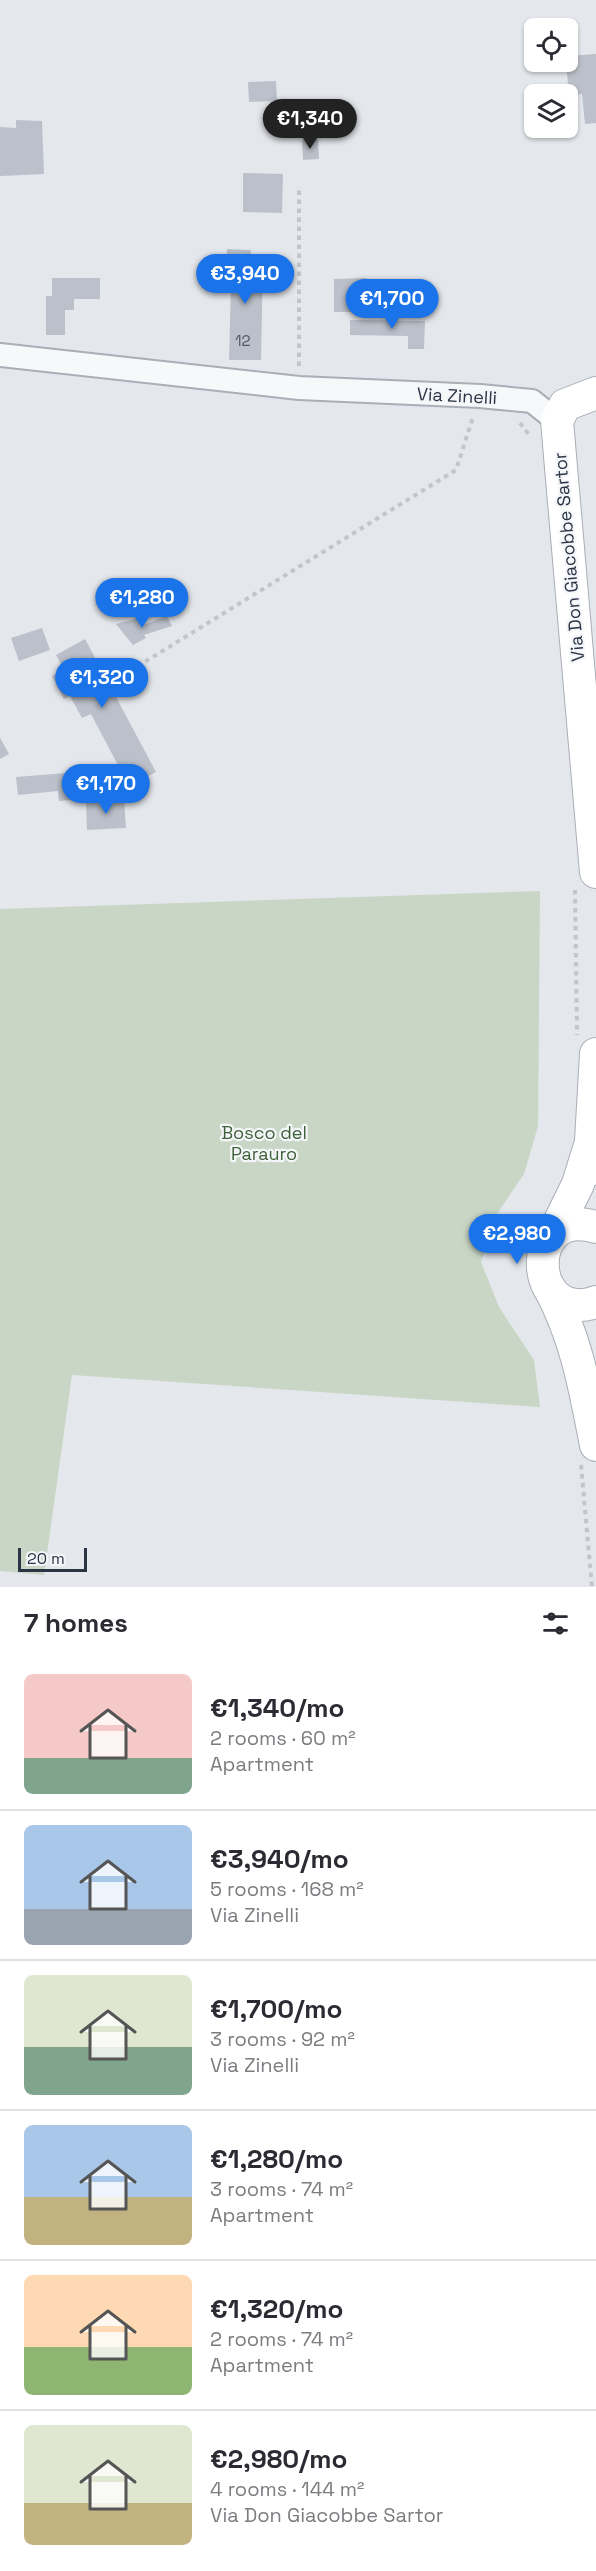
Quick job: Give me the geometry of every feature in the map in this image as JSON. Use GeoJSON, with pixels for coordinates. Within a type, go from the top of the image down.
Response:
{"type":"FeatureCollection","features":[{"type":"Feature","properties":{"kind":"main road"},"geometry":{"type":"LineString","coordinates":[[557,421],[565,405],[596,393]]}},
{"type":"Feature","properties":{"kind":"main road","name":"Via Don Giacobbe Sartor"},"geometry":{"type":"LineString","coordinates":[[557,421],[585,877]]}},
{"type":"Feature","properties":{"kind":"main road"},"geometry":{"type":"LineString","coordinates":[[587,1045],[594,1155],[542,1257],[542,1274],[564,1316],[578,1355],[588,1453]]}},
{"type":"Feature","properties":{"kind":"main road"},"geometry":{"type":"LineString","coordinates":[[554,1235],[574,1225],[596,1227]]}},
{"type":"Feature","properties":{"kind":"main road"},"geometry":{"type":"LineString","coordinates":[[550,1289],[556,1296],[572,1304],[596,1302]]}},
{"type":"Feature","properties":{"kind":"street","name":"Via Zinelli"},"geometry":{"type":"LineString","coordinates":[[0,355],[299,388],[480,396],[532,401],[557,421]]}},
{"type":"Feature","properties":{"kind":"path"},"geometry":{"type":"LineString","coordinates":[[299,186],[299,388]]}},
{"type":"Feature","properties":{"kind":"path"},"geometry":{"type":"LineString","coordinates":[[130,671],[456,470],[480,396]]}},
{"type":"Feature","properties":{"kind":"path"},"geometry":{"type":"LineString","coordinates":[[513,400],[509,414],[524,426],[534,443]]}},
{"type":"Feature","properties":{"kind":"path"},"geometry":{"type":"LineString","coordinates":[[585,877],[587,1045]]}},
{"type":"Feature","properties":{"kind":"path"},"geometry":{"type":"LineString","coordinates":[[588,1453],[592,1587]]}},
{"type":"Feature","properties":{"kind":"green space","name":"Bosco del Parauro"},"geometry":{"type":"Polygon","coordinates":[[[540,891],[538,1126],[524,1174],[497,1214],[481,1262],[499,1307],[534,1360],[540,1407],[72,1375],[44,1575],[0,1571],[0,909],[540,891]]]}},
{"type":"Feature","properties":{"kind":"building"},"geometry":{"type":"Polygon","coordinates":[[[596,54],[596,123],[585,124],[582,94],[578,94],[578,84],[568,84],[567,72],[578,72],[578,55],[596,54]]]}},
{"type":"Feature","properties":{"kind":"building"},"geometry":{"type":"Polygon","coordinates":[[[276,81],[277,101],[249,102],[248,82],[276,81]]]}},
{"type":"Feature","properties":{"kind":"building"},"geometry":{"type":"Polygon","coordinates":[[[16,120],[42,121],[44,174],[0,176],[0,127],[16,128],[16,120]]]}},
{"type":"Feature","properties":{"kind":"building"},"geometry":{"type":"Polygon","coordinates":[[[318,139],[319,159],[303,160],[302,140],[318,139]]]}},
{"type":"Feature","properties":{"kind":"building"},"geometry":{"type":"Polygon","coordinates":[[[243,173],[283,174],[282,213],[243,212],[243,173]]]}},
{"type":"Feature","properties":{"kind":"building"},"geometry":{"type":"Polygon","coordinates":[[[227,249],[251,250],[250,262],[263,262],[261,360],[229,360],[231,285],[226,285],[227,249]]]}},
{"type":"Feature","properties":{"kind":"building"},"geometry":{"type":"Polygon","coordinates":[[[52,278],[100,278],[100,299],[74,299],[74,310],[65,310],[65,335],[46,335],[46,296],[52,296],[52,278]]]}},
{"type":"Feature","properties":{"kind":"building"},"geometry":{"type":"Polygon","coordinates":[[[367,278],[367,312],[334,312],[334,279],[367,278]]]}},
{"type":"Feature","properties":{"kind":"building"},"geometry":{"type":"Polygon","coordinates":[[[350,320],[425,321],[424,349],[408,349],[408,336],[350,335],[350,320]]]}},
{"type":"Feature","properties":{"kind":"building"},"geometry":{"type":"Polygon","coordinates":[[[167,616],[172,626],[144,635],[146,638],[133,645],[116,624],[139,618],[143,625],[167,616]]]}},
{"type":"Feature","properties":{"kind":"building"},"geometry":{"type":"Polygon","coordinates":[[[42,628],[50,650],[19,661],[11,638],[42,628]]]}},
{"type":"Feature","properties":{"kind":"building"},"geometry":{"type":"Polygon","coordinates":[[[85,639],[156,772],[129,786],[91,714],[82,718],[70,696],[64,699],[52,676],[64,670],[56,655],[85,639]]]}},
{"type":"Feature","properties":{"kind":"building"},"geometry":{"type":"Polygon","coordinates":[[[0,738],[9,754],[0,759],[0,738]]]}},
{"type":"Feature","properties":{"kind":"building"},"geometry":{"type":"Polygon","coordinates":[[[79,772],[81,799],[59,801],[58,791],[18,795],[16,777],[79,772]]]}},
{"type":"Feature","properties":{"kind":"building"},"geometry":{"type":"Polygon","coordinates":[[[124,799],[126,828],[87,830],[86,801],[124,799]]]}}]}
